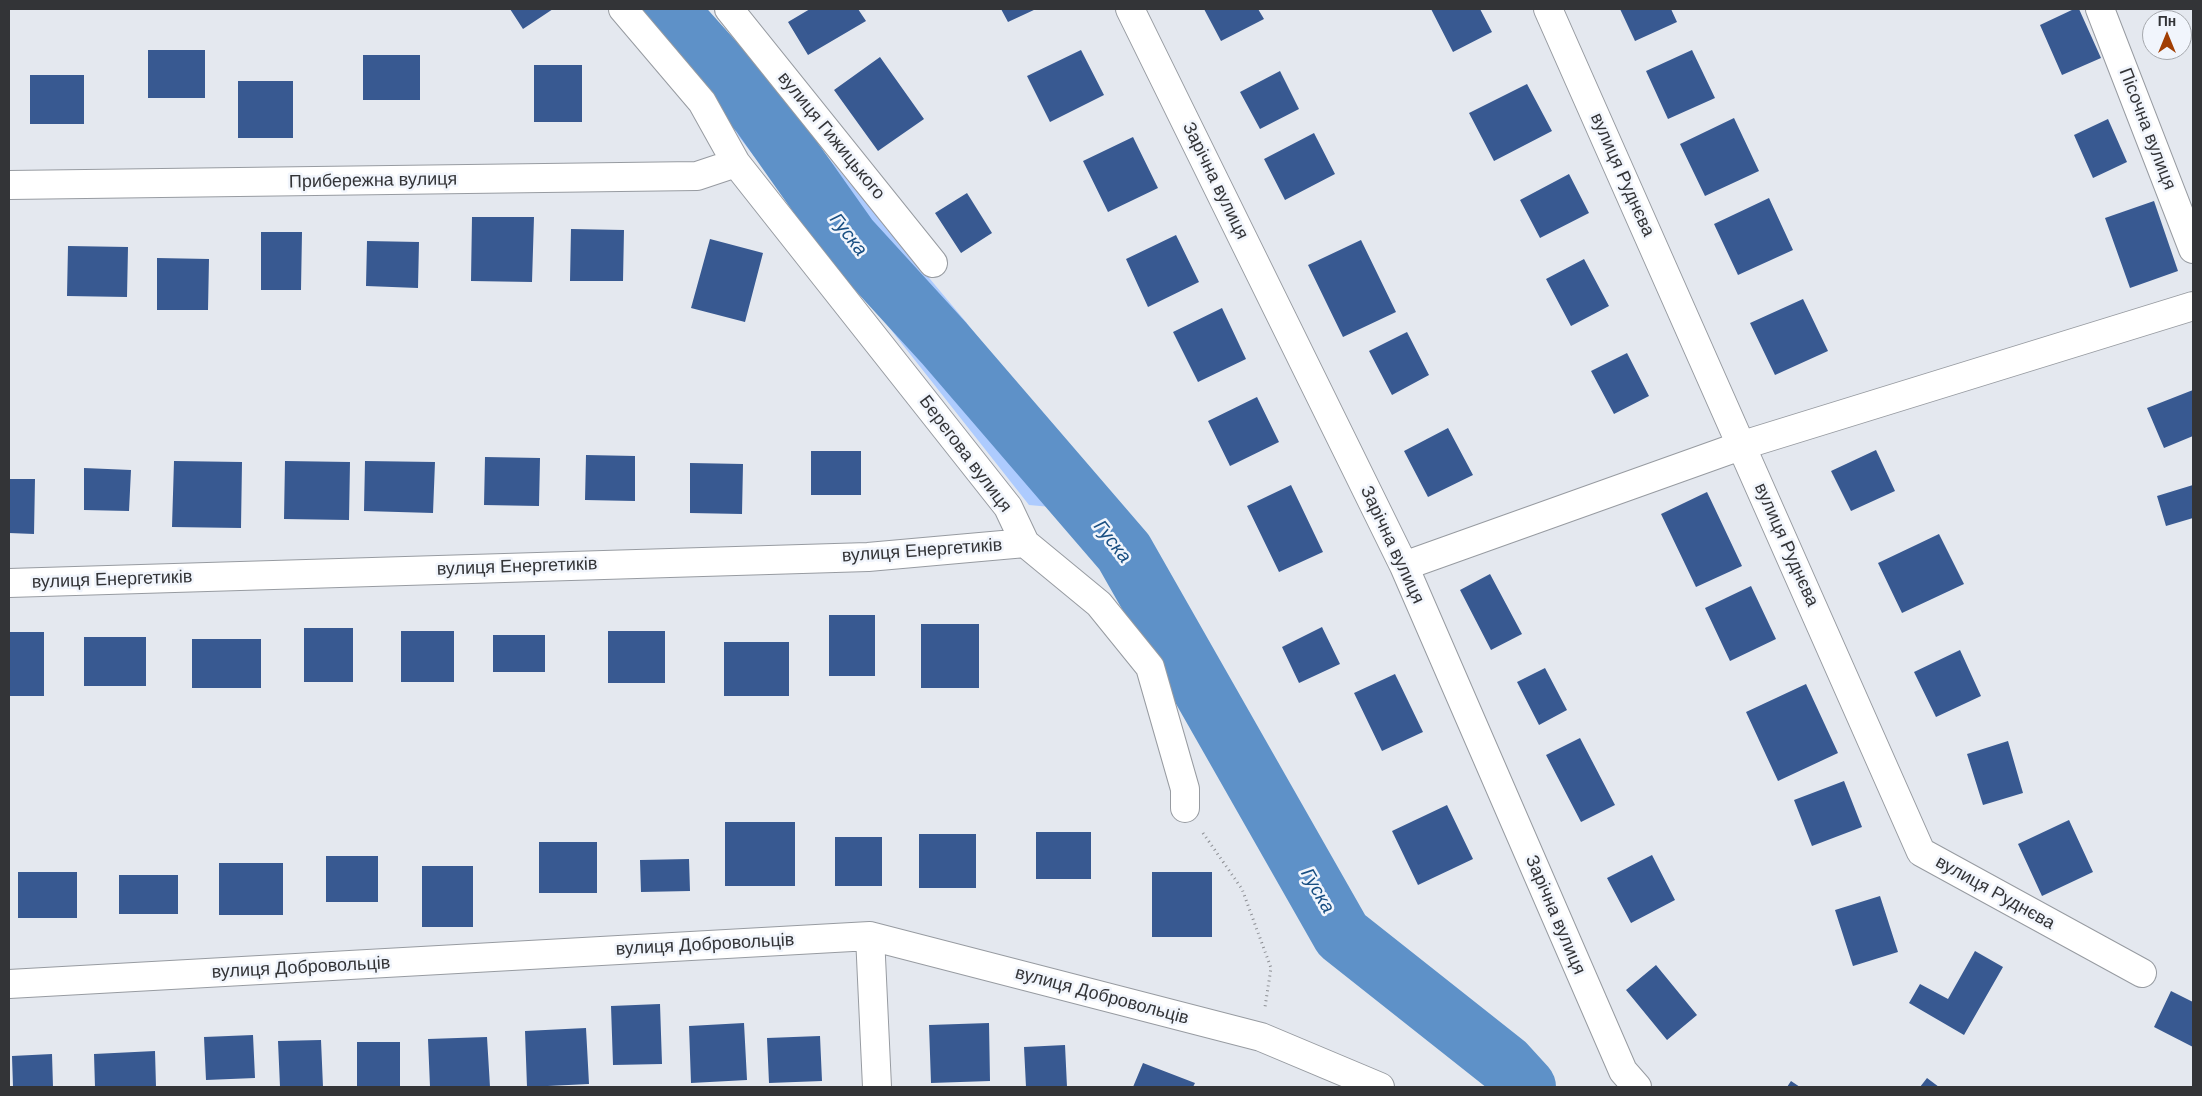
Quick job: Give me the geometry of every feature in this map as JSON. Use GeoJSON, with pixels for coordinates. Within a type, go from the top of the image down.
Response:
{"type":"FeatureCollection","features":[{"type":"Feature","properties":{"kind":"street","name":"Берегова вулиця"},"geometry":{"type":"LineString","coordinates":[[623,9],[702,102],[736,163],[1008,507],[1025,543],[1099,604],[1150,667],[1185,790],[1185,808]]}},
{"type":"Feature","properties":{"kind":"street","name":"вулиця Гижицького"},"geometry":{"type":"LineString","coordinates":[[730,9],[933,263]]}},
{"type":"Feature","properties":{"kind":"street","name":"Зарічна вулиця"},"geometry":{"type":"LineString","coordinates":[[1130,9],[1404,566],[1622,1072],[1637,1087]]}},
{"type":"Feature","properties":{"kind":"street","name":"вулиця Руднєва"},"geometry":{"type":"LineString","coordinates":[[1548,9],[1743,445],[1921,852],[2142,973]]}},
{"type":"Feature","properties":{"kind":"street","name":"Пісочна вулиця"},"geometry":{"type":"LineString","coordinates":[[2100,9],[2193,249]]}},
{"type":"Feature","properties":{"kind":"street","name":"Прибережна вулиця"},"geometry":{"type":"LineString","coordinates":[[9,186],[697,176],[736,163]]}},
{"type":"Feature","properties":{"kind":"street"},"geometry":{"type":"LineString","coordinates":[[1404,566],[1743,445],[2193,306]]}},
{"type":"Feature","properties":{"kind":"street","name":"вулиця Енергетиків"},"geometry":{"type":"LineString","coordinates":[[9,583],[868,557],[1025,543]]}},
{"type":"Feature","properties":{"kind":"street"},"geometry":{"type":"LineString","coordinates":[[870,936],[877,1087]]}},
{"type":"Feature","properties":{"kind":"street","name":"вулиця Добровольців"},"geometry":{"type":"LineString","coordinates":[[9,984],[870,936],[1261,1037],[1380,1087]]}},
{"type":"Feature","properties":{"kind":"path"},"geometry":{"type":"LineString","coordinates":[[1185,808],[1242,889],[1271,968],[1261,1037]]}},
{"type":"Feature","properties":{"kind":"shaded area"},"geometry":{"type":"Polygon","coordinates":[[[642,9],[704,9],[966,322],[1118,513],[1029,505],[739,137],[687,55],[642,9]]]}},
{"type":"Feature","properties":{"kind":"building"},"geometry":{"type":"Polygon","coordinates":[[[510,9],[553,9],[523,29],[510,9]]]}},
{"type":"Feature","properties":{"kind":"building"},"geometry":{"type":"Polygon","coordinates":[[[810,9],[858,9],[866,21],[808,55],[788,22],[810,9]]]}},
{"type":"Feature","properties":{"kind":"building"},"geometry":{"type":"Polygon","coordinates":[[[1001,9],[1036,9],[1008,22],[1001,9]]]}},
{"type":"Feature","properties":{"kind":"building"},"geometry":{"type":"Polygon","coordinates":[[[1204,9],[1258,9],[1264,19],[1221,41],[1204,9]]]}},
{"type":"Feature","properties":{"kind":"building"},"geometry":{"type":"Polygon","coordinates":[[[1431,9],[1480,9],[1492,32],[1453,52],[1431,9]]]}},
{"type":"Feature","properties":{"kind":"building"},"geometry":{"type":"Polygon","coordinates":[[[1620,9],[1671,9],[1677,22],[1635,41],[1620,9]]]}},
{"type":"Feature","properties":{"kind":"building"},"geometry":{"type":"Polygon","coordinates":[[[2074,9],[2079,9],[2101,58],[2062,75],[2040,25],[2074,9]]]}},
{"type":"Feature","properties":{"kind":"building"},"geometry":{"type":"Polygon","coordinates":[[[148,50],[205,50],[205,98],[148,98],[148,50]]]}},
{"type":"Feature","properties":{"kind":"building"},"geometry":{"type":"Polygon","coordinates":[[[1081,50],[1104,95],[1050,122],[1027,76],[1081,50]]]}},
{"type":"Feature","properties":{"kind":"building"},"geometry":{"type":"Polygon","coordinates":[[[1692,50],[1715,98],[1668,119],[1646,71],[1692,50]]]}},
{"type":"Feature","properties":{"kind":"building"},"geometry":{"type":"Polygon","coordinates":[[[363,55],[420,55],[420,100],[363,100],[363,55]]]}},
{"type":"Feature","properties":{"kind":"building"},"geometry":{"type":"Polygon","coordinates":[[[880,57],[924,119],[878,151],[834,90],[880,57]]]}},
{"type":"Feature","properties":{"kind":"building"},"geometry":{"type":"Polygon","coordinates":[[[534,65],[582,65],[582,122],[534,122],[534,65]]]}},
{"type":"Feature","properties":{"kind":"building"},"geometry":{"type":"Polygon","coordinates":[[[1280,71],[1299,109],[1260,129],[1240,92],[1280,71]]]}},
{"type":"Feature","properties":{"kind":"building"},"geometry":{"type":"Polygon","coordinates":[[[30,75],[84,75],[84,124],[30,124],[30,75]]]}},
{"type":"Feature","properties":{"kind":"building"},"geometry":{"type":"Polygon","coordinates":[[[238,81],[293,81],[293,138],[238,138],[238,81]]]}},
{"type":"Feature","properties":{"kind":"building"},"geometry":{"type":"Polygon","coordinates":[[[1527,84],[1552,131],[1494,161],[1469,113],[1527,84]]]}},
{"type":"Feature","properties":{"kind":"building"},"geometry":{"type":"Polygon","coordinates":[[[1734,118],[1759,171],[1705,196],[1680,144],[1734,118]]]}},
{"type":"Feature","properties":{"kind":"building"},"geometry":{"type":"Polygon","coordinates":[[[2108,119],[2127,162],[2093,178],[2074,135],[2108,119]]]}},
{"type":"Feature","properties":{"kind":"building"},"geometry":{"type":"Polygon","coordinates":[[[1314,133],[1335,174],[1285,200],[1264,159],[1314,133]]]}},
{"type":"Feature","properties":{"kind":"building"},"geometry":{"type":"Polygon","coordinates":[[[1133,137],[1158,188],[1108,212],[1083,161],[1133,137]]]}},
{"type":"Feature","properties":{"kind":"building"},"geometry":{"type":"Polygon","coordinates":[[[1569,174],[1589,213],[1540,238],[1520,200],[1569,174]]]}},
{"type":"Feature","properties":{"kind":"building"},"geometry":{"type":"Polygon","coordinates":[[[967,193],[992,233],[961,253],[935,213],[967,193]]]}},
{"type":"Feature","properties":{"kind":"building"},"geometry":{"type":"Polygon","coordinates":[[[1769,198],[1793,250],[1738,275],[1714,224],[1769,198]]]}},
{"type":"Feature","properties":{"kind":"building"},"geometry":{"type":"Polygon","coordinates":[[[2154,201],[2178,271],[2130,288],[2105,218],[2154,201]]]}},
{"type":"Feature","properties":{"kind":"building"},"geometry":{"type":"Polygon","coordinates":[[[472,217],[534,217],[532,282],[471,281],[472,217]]]}},
{"type":"Feature","properties":{"kind":"building"},"geometry":{"type":"Polygon","coordinates":[[[571,229],[624,230],[623,281],[570,281],[571,229]]]}},
{"type":"Feature","properties":{"kind":"building"},"geometry":{"type":"Polygon","coordinates":[[[261,232],[302,232],[301,290],[261,290],[261,232]]]}},
{"type":"Feature","properties":{"kind":"building"},"geometry":{"type":"Polygon","coordinates":[[[1176,235],[1199,282],[1148,307],[1126,259],[1176,235]]]}},
{"type":"Feature","properties":{"kind":"building"},"geometry":{"type":"Polygon","coordinates":[[[710,239],[763,253],[745,322],[691,308],[710,239]]]}},
{"type":"Feature","properties":{"kind":"building"},"geometry":{"type":"Polygon","coordinates":[[[1361,240],[1396,312],[1343,337],[1308,265],[1361,240]]]}},
{"type":"Feature","properties":{"kind":"building"},"geometry":{"type":"Polygon","coordinates":[[[367,241],[419,242],[418,288],[366,286],[367,241]]]}},
{"type":"Feature","properties":{"kind":"building"},"geometry":{"type":"Polygon","coordinates":[[[68,246],[128,247],[127,297],[67,296],[68,246]]]}},
{"type":"Feature","properties":{"kind":"building"},"geometry":{"type":"Polygon","coordinates":[[[157,258],[209,259],[208,310],[157,310],[157,258]]]}},
{"type":"Feature","properties":{"kind":"building"},"geometry":{"type":"Polygon","coordinates":[[[1584,259],[1609,306],[1571,326],[1546,279],[1584,259]]]}},
{"type":"Feature","properties":{"kind":"building"},"geometry":{"type":"Polygon","coordinates":[[[1803,299],[1828,351],[1775,375],[1750,323],[1803,299]]]}},
{"type":"Feature","properties":{"kind":"building"},"geometry":{"type":"Polygon","coordinates":[[[1222,308],[1246,359],[1198,382],[1173,332],[1222,308]]]}},
{"type":"Feature","properties":{"kind":"building"},"geometry":{"type":"Polygon","coordinates":[[[1407,332],[1429,375],[1392,395],[1369,351],[1407,332]]]}},
{"type":"Feature","properties":{"kind":"building"},"geometry":{"type":"Polygon","coordinates":[[[1627,353],[1649,396],[1614,414],[1591,371],[1627,353]]]}},
{"type":"Feature","properties":{"kind":"building"},"geometry":{"type":"Polygon","coordinates":[[[2193,390],[2193,436],[2164,448],[2147,408],[2193,390]]]}},
{"type":"Feature","properties":{"kind":"building"},"geometry":{"type":"Polygon","coordinates":[[[1257,397],[1279,442],[1230,466],[1208,421],[1257,397]]]}},
{"type":"Feature","properties":{"kind":"building"},"geometry":{"type":"Polygon","coordinates":[[[1448,428],[1473,475],[1428,497],[1404,451],[1448,428]]]}},
{"type":"Feature","properties":{"kind":"building"},"geometry":{"type":"Polygon","coordinates":[[[1876,450],[1895,491],[1851,511],[1831,471],[1876,450]]]}},
{"type":"Feature","properties":{"kind":"building"},"geometry":{"type":"Polygon","coordinates":[[[811,451],[861,451],[861,495],[811,495],[811,451]]]}},
{"type":"Feature","properties":{"kind":"building"},"geometry":{"type":"Polygon","coordinates":[[[586,455],[635,456],[635,501],[585,500],[586,455]]]}},
{"type":"Feature","properties":{"kind":"building"},"geometry":{"type":"Polygon","coordinates":[[[485,457],[540,458],[539,506],[484,505],[485,457]]]}},
{"type":"Feature","properties":{"kind":"building"},"geometry":{"type":"Polygon","coordinates":[[[174,461],[242,462],[241,528],[172,527],[174,461]]]}},
{"type":"Feature","properties":{"kind":"building"},"geometry":{"type":"Polygon","coordinates":[[[285,461],[350,462],[349,520],[284,519],[285,461]]]}},
{"type":"Feature","properties":{"kind":"building"},"geometry":{"type":"Polygon","coordinates":[[[365,461],[435,462],[433,513],[364,511],[365,461]]]}},
{"type":"Feature","properties":{"kind":"building"},"geometry":{"type":"Polygon","coordinates":[[[690,463],[743,464],[742,514],[690,513],[690,463]]]}},
{"type":"Feature","properties":{"kind":"building"},"geometry":{"type":"Polygon","coordinates":[[[84,468],[131,470],[129,511],[84,510],[84,468]]]}},
{"type":"Feature","properties":{"kind":"building"},"geometry":{"type":"Polygon","coordinates":[[[9,479],[35,479],[34,534],[9,533],[9,479]]]}},
{"type":"Feature","properties":{"kind":"building"},"geometry":{"type":"Polygon","coordinates":[[[1291,485],[1323,552],[1279,572],[1247,506],[1291,485]]]}},
{"type":"Feature","properties":{"kind":"building"},"geometry":{"type":"Polygon","coordinates":[[[2193,485],[2193,518],[2166,526],[2157,496],[2193,485]]]}},
{"type":"Feature","properties":{"kind":"building"},"geometry":{"type":"Polygon","coordinates":[[[1707,492],[1742,566],[1696,587],[1661,514],[1707,492]]]}},
{"type":"Feature","properties":{"kind":"building"},"geometry":{"type":"Polygon","coordinates":[[[1939,534],[1964,584],[1902,613],[1878,563],[1939,534]]]}},
{"type":"Feature","properties":{"kind":"building"},"geometry":{"type":"Polygon","coordinates":[[[1490,574],[1522,634],[1491,650],[1460,590],[1490,574]]]}},
{"type":"Feature","properties":{"kind":"building"},"geometry":{"type":"Polygon","coordinates":[[[1751,586],[1776,639],[1730,661],[1705,608],[1751,586]]]}},
{"type":"Feature","properties":{"kind":"building"},"geometry":{"type":"Polygon","coordinates":[[[829,615],[875,615],[875,676],[829,676],[829,615]]]}},
{"type":"Feature","properties":{"kind":"building"},"geometry":{"type":"Polygon","coordinates":[[[921,624],[979,624],[979,688],[921,688],[921,624]]]}},
{"type":"Feature","properties":{"kind":"building"},"geometry":{"type":"Polygon","coordinates":[[[1322,627],[1340,664],[1299,683],[1282,647],[1322,627]]]}},
{"type":"Feature","properties":{"kind":"building"},"geometry":{"type":"Polygon","coordinates":[[[304,628],[353,628],[353,682],[304,682],[304,628]]]}},
{"type":"Feature","properties":{"kind":"building"},"geometry":{"type":"Polygon","coordinates":[[[401,631],[454,631],[454,682],[401,682],[401,631]]]}},
{"type":"Feature","properties":{"kind":"building"},"geometry":{"type":"Polygon","coordinates":[[[608,631],[665,631],[665,683],[608,683],[608,631]]]}},
{"type":"Feature","properties":{"kind":"building"},"geometry":{"type":"Polygon","coordinates":[[[9,632],[44,632],[44,696],[9,696],[9,632]]]}},
{"type":"Feature","properties":{"kind":"building"},"geometry":{"type":"Polygon","coordinates":[[[493,635],[545,635],[545,672],[493,672],[493,635]]]}},
{"type":"Feature","properties":{"kind":"building"},"geometry":{"type":"Polygon","coordinates":[[[84,637],[146,637],[146,686],[84,686],[84,637]]]}},
{"type":"Feature","properties":{"kind":"building"},"geometry":{"type":"Polygon","coordinates":[[[192,639],[261,639],[261,688],[192,688],[192,639]]]}},
{"type":"Feature","properties":{"kind":"building"},"geometry":{"type":"Polygon","coordinates":[[[724,642],[789,642],[789,696],[724,696],[724,642]]]}},
{"type":"Feature","properties":{"kind":"building"},"geometry":{"type":"Polygon","coordinates":[[[1960,650],[1981,696],[1936,717],[1914,672],[1960,650]]]}},
{"type":"Feature","properties":{"kind":"building"},"geometry":{"type":"Polygon","coordinates":[[[1545,668],[1567,710],[1539,725],[1517,682],[1545,668]]]}},
{"type":"Feature","properties":{"kind":"building"},"geometry":{"type":"Polygon","coordinates":[[[1395,674],[1423,732],[1382,751],[1354,693],[1395,674]]]}},
{"type":"Feature","properties":{"kind":"building"},"geometry":{"type":"Polygon","coordinates":[[[1806,684],[1838,753],[1778,781],[1746,712],[1806,684]]]}},
{"type":"Feature","properties":{"kind":"building"},"geometry":{"type":"Polygon","coordinates":[[[1580,738],[1615,805],[1581,822],[1546,755],[1580,738]]]}},
{"type":"Feature","properties":{"kind":"building"},"geometry":{"type":"Polygon","coordinates":[[[2008,741],[2023,793],[1983,805],[1967,754],[2008,741]]]}},
{"type":"Feature","properties":{"kind":"building"},"geometry":{"type":"Polygon","coordinates":[[[1844,781],[1862,827],[1812,846],[1794,800],[1844,781]]]}},
{"type":"Feature","properties":{"kind":"building"},"geometry":{"type":"Polygon","coordinates":[[[1447,805],[1473,859],[1418,885],[1392,831],[1447,805]]]}},
{"type":"Feature","properties":{"kind":"building"},"geometry":{"type":"Polygon","coordinates":[[[2069,820],[2093,872],[2042,896],[2018,844],[2069,820]]]}},
{"type":"Feature","properties":{"kind":"building"},"geometry":{"type":"Polygon","coordinates":[[[725,822],[795,822],[795,886],[725,886],[725,822]]]}},
{"type":"Feature","properties":{"kind":"building"},"geometry":{"type":"Polygon","coordinates":[[[1036,832],[1091,832],[1091,879],[1036,879],[1036,832]]]}},
{"type":"Feature","properties":{"kind":"building"},"geometry":{"type":"Polygon","coordinates":[[[919,834],[976,834],[976,888],[919,888],[919,834]]]}},
{"type":"Feature","properties":{"kind":"building"},"geometry":{"type":"Polygon","coordinates":[[[835,837],[882,837],[882,886],[835,886],[835,837]]]}},
{"type":"Feature","properties":{"kind":"building"},"geometry":{"type":"Polygon","coordinates":[[[539,842],[597,842],[597,893],[539,893],[539,842]]]}},
{"type":"Feature","properties":{"kind":"building"},"geometry":{"type":"Polygon","coordinates":[[[1652,855],[1675,900],[1631,923],[1607,878],[1652,855]]]}},
{"type":"Feature","properties":{"kind":"building"},"geometry":{"type":"Polygon","coordinates":[[[326,856],[378,856],[378,902],[326,902],[326,856]]]}},
{"type":"Feature","properties":{"kind":"building"},"geometry":{"type":"Polygon","coordinates":[[[689,859],[690,891],[641,892],[640,860],[689,859]]]}},
{"type":"Feature","properties":{"kind":"building"},"geometry":{"type":"Polygon","coordinates":[[[219,863],[283,863],[283,915],[219,915],[219,863]]]}},
{"type":"Feature","properties":{"kind":"building"},"geometry":{"type":"Polygon","coordinates":[[[422,866],[473,866],[473,927],[422,927],[422,866]]]}},
{"type":"Feature","properties":{"kind":"building"},"geometry":{"type":"Polygon","coordinates":[[[18,872],[77,872],[77,918],[18,918],[18,872]]]}},
{"type":"Feature","properties":{"kind":"building"},"geometry":{"type":"Polygon","coordinates":[[[1152,872],[1212,872],[1212,937],[1152,937],[1152,872]]]}},
{"type":"Feature","properties":{"kind":"building"},"geometry":{"type":"Polygon","coordinates":[[[119,875],[178,875],[178,914],[119,914],[119,875]]]}},
{"type":"Feature","properties":{"kind":"building"},"geometry":{"type":"Polygon","coordinates":[[[1880,896],[1898,952],[1853,966],[1835,910],[1880,896]]]}},
{"type":"Feature","properties":{"kind":"building"},"geometry":{"type":"Polygon","coordinates":[[[1975,951],[2003,967],[1964,1035],[1909,1003],[1920,984],[1948,999],[1975,951]]]}},
{"type":"Feature","properties":{"kind":"building"},"geometry":{"type":"Polygon","coordinates":[[[1656,965],[1697,1015],[1667,1040],[1626,990],[1656,965]]]}},
{"type":"Feature","properties":{"kind":"building"},"geometry":{"type":"Polygon","coordinates":[[[2171,991],[2193,1002],[2193,1047],[2154,1027],[2171,991]]]}},
{"type":"Feature","properties":{"kind":"building"},"geometry":{"type":"Polygon","coordinates":[[[660,1004],[662,1064],[613,1065],[611,1006],[660,1004]]]}},
{"type":"Feature","properties":{"kind":"building"},"geometry":{"type":"Polygon","coordinates":[[[744,1023],[747,1080],[691,1083],[689,1026],[744,1023]]]}},
{"type":"Feature","properties":{"kind":"building"},"geometry":{"type":"Polygon","coordinates":[[[989,1023],[990,1081],[931,1083],[929,1025],[989,1023]]]}},
{"type":"Feature","properties":{"kind":"building"},"geometry":{"type":"Polygon","coordinates":[[[586,1028],[589,1084],[527,1087],[525,1031],[586,1028]]]}},
{"type":"Feature","properties":{"kind":"building"},"geometry":{"type":"Polygon","coordinates":[[[253,1035],[255,1078],[206,1080],[204,1037],[253,1035]]]}},
{"type":"Feature","properties":{"kind":"building"},"geometry":{"type":"Polygon","coordinates":[[[820,1036],[822,1081],[769,1083],[767,1038],[820,1036]]]}},
{"type":"Feature","properties":{"kind":"building"},"geometry":{"type":"Polygon","coordinates":[[[487,1037],[490,1087],[430,1087],[428,1039],[487,1037]]]}},
{"type":"Feature","properties":{"kind":"building"},"geometry":{"type":"Polygon","coordinates":[[[321,1040],[323,1087],[280,1087],[278,1041],[321,1040]]]}},
{"type":"Feature","properties":{"kind":"building"},"geometry":{"type":"Polygon","coordinates":[[[357,1042],[400,1042],[400,1087],[357,1087],[357,1042]]]}},
{"type":"Feature","properties":{"kind":"building"},"geometry":{"type":"Polygon","coordinates":[[[1065,1045],[1067,1087],[1026,1087],[1024,1047],[1065,1045]]]}},
{"type":"Feature","properties":{"kind":"building"},"geometry":{"type":"Polygon","coordinates":[[[155,1051],[156,1087],[95,1087],[94,1054],[155,1051]]]}},
{"type":"Feature","properties":{"kind":"building"},"geometry":{"type":"Polygon","coordinates":[[[52,1054],[53,1087],[13,1087],[12,1056],[52,1054]]]}},
{"type":"Feature","properties":{"kind":"building"},"geometry":{"type":"Polygon","coordinates":[[[1143,1063],[1195,1083],[1193,1087],[1133,1087],[1143,1063]]]}},
{"type":"Feature","properties":{"kind":"building"},"geometry":{"type":"Polygon","coordinates":[[[1927,1078],[1939,1087],[1920,1087],[1927,1078]]]}},
{"type":"Feature","properties":{"kind":"building"},"geometry":{"type":"Polygon","coordinates":[[[1791,1081],[1800,1087],[1787,1087],[1791,1081]]]}},
{"type":"Feature","properties":{"kind":"waterway","name":"Гуска"},"geometry":{"type":"LineString","coordinates":[[667,9],[760,113],[849,239],[944,343],[1124,552],[1342,935],[1505,1064],[1526,1087]]}}]}
